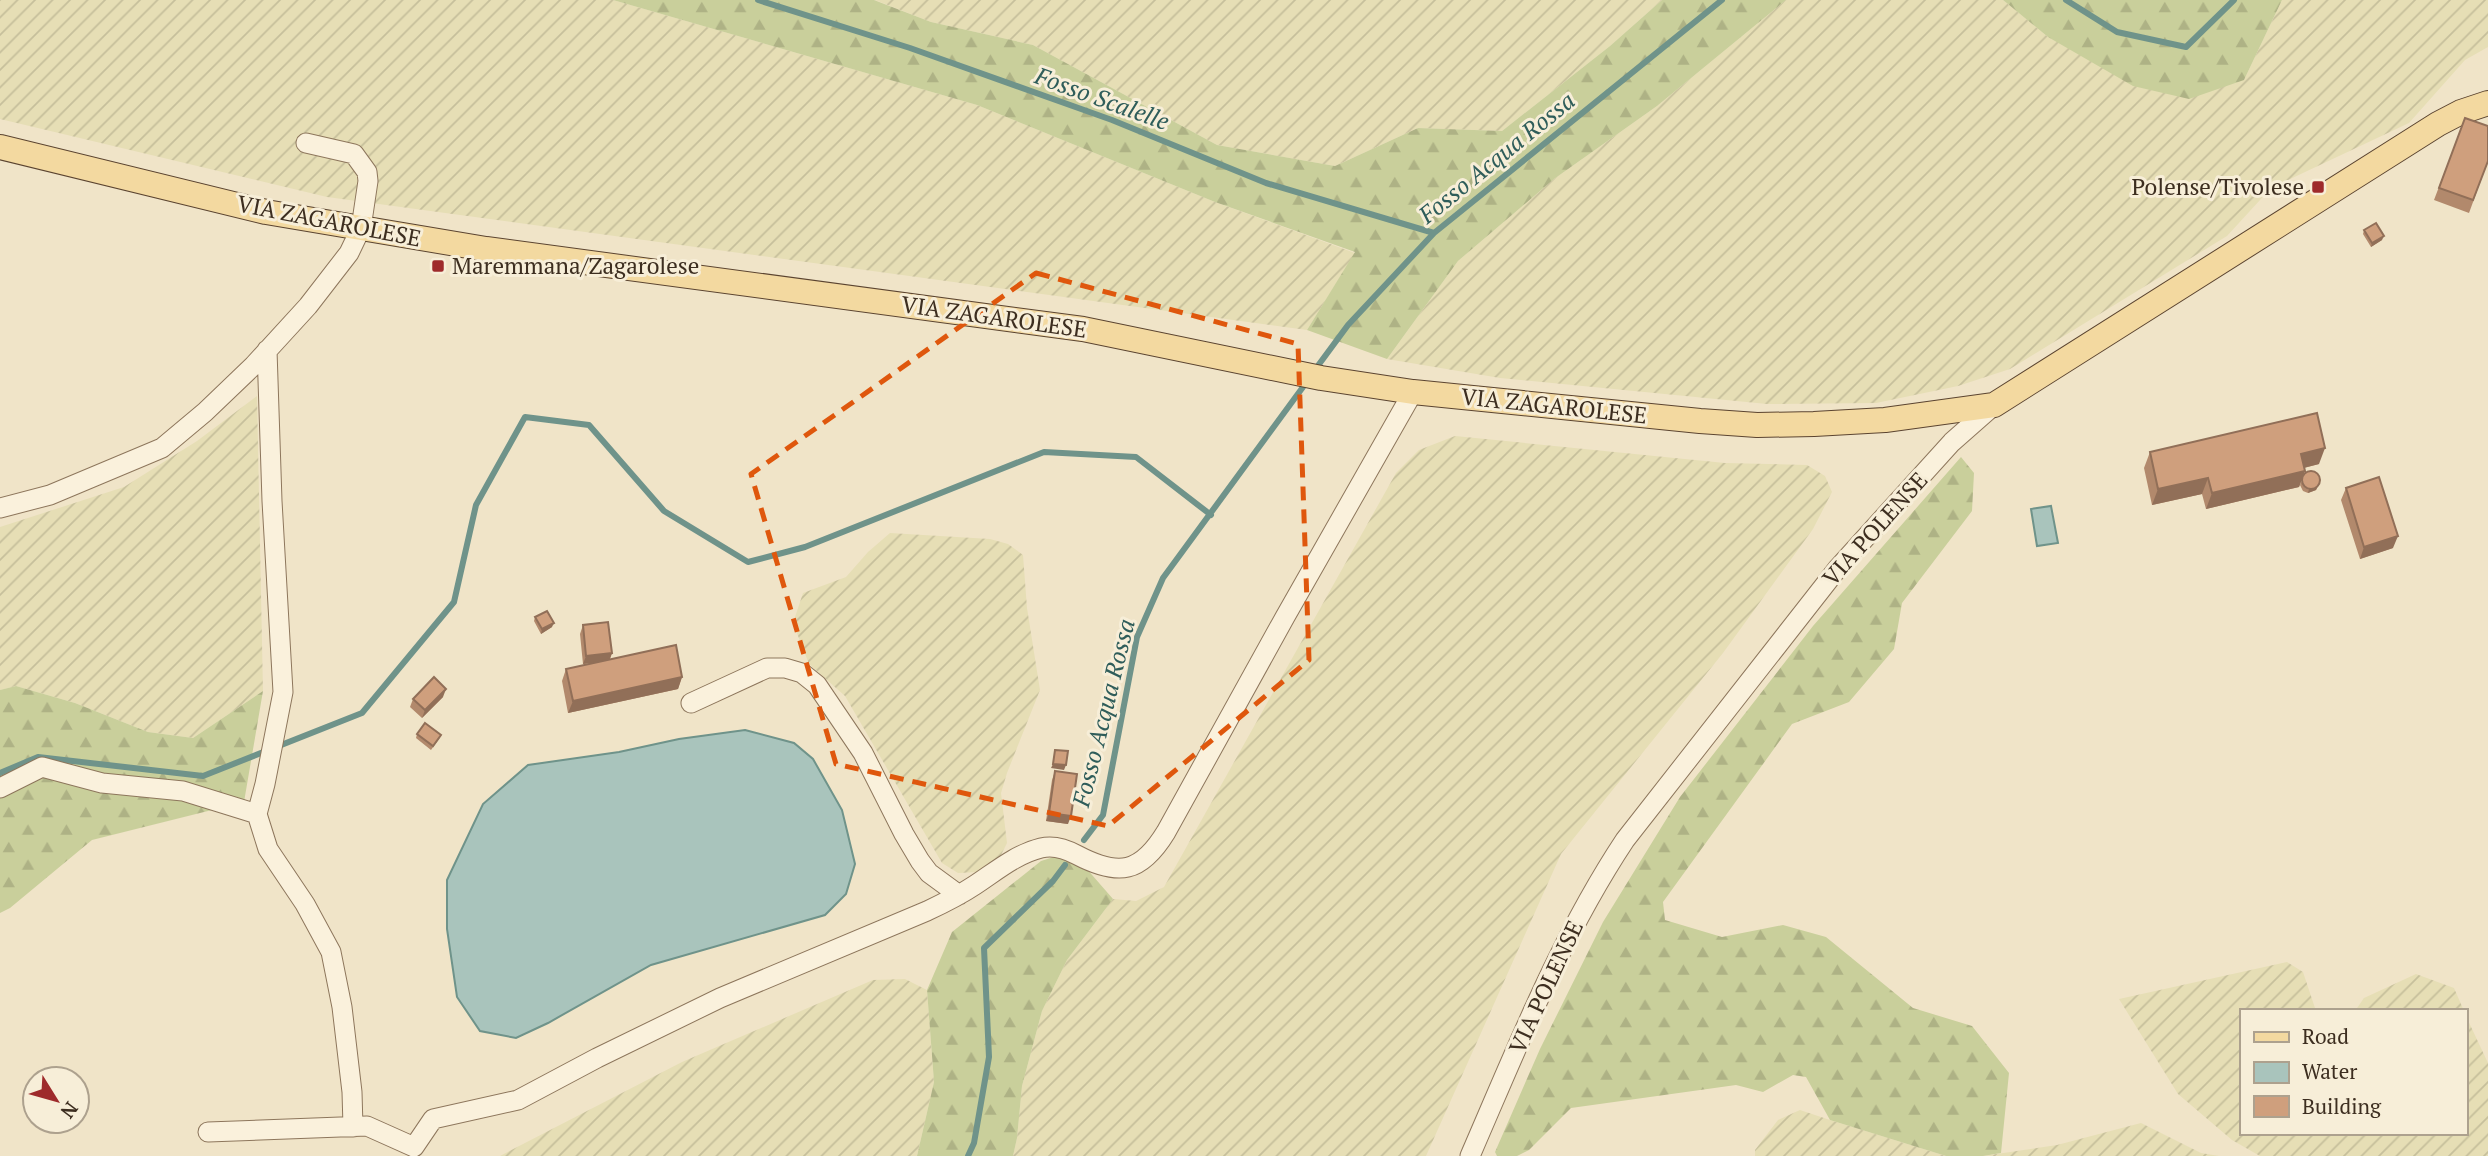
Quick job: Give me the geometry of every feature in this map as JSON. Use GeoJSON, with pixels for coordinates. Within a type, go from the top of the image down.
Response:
{"type":"FeatureCollection","features":[{"type":"Feature","properties":{"kind":"main road","name":"VIA POLENSE"},"geometry":{"type":"LineString","coordinates":[[1994,405],[2449,117],[2488,103]]}},
{"type":"Feature","properties":{"kind":"main road","name":"VIA ZAGAROLESE"},"geometry":{"type":"LineString","coordinates":[[0,147],[266,212],[486,249],[1083,329],[1259,367],[1413,392],[1757,425],[1885,420],[1994,405]]}},
{"type":"Feature","properties":{"kind":"street"},"geometry":{"type":"LineString","coordinates":[[0,508],[50,495],[162,449],[205,412],[308,306],[349,253],[361,228],[368,193],[368,172],[354,154],[306,143]]}},
{"type":"Feature","properties":{"kind":"street"},"geometry":{"type":"LineString","coordinates":[[267,350],[283,692],[257,814],[268,849],[305,904],[331,952],[342,1007],[352,1092],[353,1127]]}},
{"type":"Feature","properties":{"kind":"street"},"geometry":{"type":"LineString","coordinates":[[208,1132],[368,1126],[411,1152],[433,1119],[518,1100],[720,998],[928,911],[1016,859],[1041,848],[1058,848],[1096,864],[1123,870],[1143,862],[1150,856],[1173,821],[1413,392]]}},
{"type":"Feature","properties":{"kind":"street","name":"VIA POLENSE"},"geometry":{"type":"LineString","coordinates":[[1469,1156],[1569,935],[1625,840],[1838,568],[1952,442],[1994,405]]}},
{"type":"Feature","properties":{"kind":"street"},"geometry":{"type":"LineString","coordinates":[[691,703],[767,668],[785,668],[802,673],[817,685],[863,753],[920,861],[929,873],[959,895]]}},
{"type":"Feature","properties":{"kind":"street"},"geometry":{"type":"LineString","coordinates":[[0,788],[42,767],[102,783],[183,791],[257,814]]}},
{"type":"Feature","properties":{"kind":"highlighted area"},"geometry":{"type":"Polygon","coordinates":[[[1036,273],[1298,344],[1309,660],[1108,826],[836,764],[751,474],[1036,273]]]}},
{"type":"Feature","properties":{"kind":"shaded area"},"geometry":{"type":"Polygon","coordinates":[[[0,0],[613,0],[977,105],[1215,202],[1355,253],[1307,330],[327,197],[0,119],[0,0]]]}},
{"type":"Feature","properties":{"kind":"shaded area"},"geometry":{"type":"Polygon","coordinates":[[[875,0],[1662,0],[1610,46],[1502,131],[1418,128],[1335,166],[1217,145],[1033,45],[931,22],[875,0]]]}},
{"type":"Feature","properties":{"kind":"shaded area"},"geometry":{"type":"Polygon","coordinates":[[[1786,0],[2003,0],[2048,37],[2244,80],[2282,0],[2488,0],[2488,47],[2465,60],[2409,123],[2271,188],[2227,236],[2010,369],[1958,386],[1876,403],[1767,404],[1500,378],[1387,359],[1458,261],[1554,179],[1657,106],[1786,0]]]}},
{"type":"Feature","properties":{"kind":"shaded area"},"geometry":{"type":"Polygon","coordinates":[[[257,396],[263,691],[193,738],[148,732],[75,703],[16,686],[0,690],[0,527],[124,487],[197,441],[257,396]]]}},
{"type":"Feature","properties":{"kind":"shaded area"},"geometry":{"type":"Polygon","coordinates":[[[1455,436],[1725,463],[1807,465],[1825,476],[1832,492],[1813,529],[1723,653],[1561,854],[1426,1156],[1013,1156],[1022,1086],[1042,1011],[1067,960],[1113,899],[1136,901],[1164,887],[1396,473],[1419,450],[1455,436]]]}},
{"type":"Feature","properties":{"kind":"shaded area"},"geometry":{"type":"Polygon","coordinates":[[[890,533],[990,539],[1008,544],[1023,555],[1027,608],[1040,690],[1001,793],[1007,843],[999,859],[978,872],[958,873],[942,863],[845,696],[809,664],[793,623],[803,593],[846,577],[868,552],[890,533]]]}},
{"type":"Feature","properties":{"kind":"shaded area"},"geometry":{"type":"Polygon","coordinates":[[[2287,962],[2303,972],[2315,1009],[2240,1009],[2240,1135],[2467,1135],[2467,1018],[2488,1063],[2488,1156],[2260,1156],[2232,1140],[2178,1094],[2119,999],[2287,962]]]}},
{"type":"Feature","properties":{"kind":"shaded area"},"geometry":{"type":"Polygon","coordinates":[[[2416,974],[2454,988],[2463,1009],[2356,1009],[2364,998],[2416,974]]]}},
{"type":"Feature","properties":{"kind":"shaded area"},"geometry":{"type":"Polygon","coordinates":[[[905,979],[927,990],[934,1082],[917,1156],[500,1156],[682,1062],[873,980],[905,979]]]}},
{"type":"Feature","properties":{"kind":"shaded area"},"geometry":{"type":"Polygon","coordinates":[[[1800,1110],[1946,1156],[1755,1156],[1755,1150],[1778,1120],[1800,1110]]]}},
{"type":"Feature","properties":{"kind":"shaded area"},"geometry":{"type":"Polygon","coordinates":[[[2141,1123],[2201,1153],[2219,1156],[1983,1156],[2057,1145],[2141,1123]]]}},
{"type":"Feature","properties":{"kind":"green space"},"geometry":{"type":"Polygon","coordinates":[[[613,0],[874,0],[931,22],[1033,45],[1217,145],[1335,166],[1418,128],[1502,131],[1610,46],[1662,0],[1786,0],[1657,106],[1554,179],[1458,261],[1387,359],[1307,330],[1355,252],[1215,202],[977,105],[613,0]]]}},
{"type":"Feature","properties":{"kind":"green space"},"geometry":{"type":"Polygon","coordinates":[[[2003,0],[2282,0],[2244,80],[2189,99],[2133,86],[2048,37],[2003,0]]]}},
{"type":"Feature","properties":{"kind":"green space"},"geometry":{"type":"Polygon","coordinates":[[[1961,457],[1974,473],[1972,511],[1902,603],[1894,649],[1849,702],[1792,724],[1663,902],[1665,920],[1722,937],[1783,925],[1826,937],[1913,1008],[1972,1026],[2009,1073],[2001,1153],[1946,1156],[1830,1120],[1806,1077],[1793,1075],[1763,1092],[1736,1085],[1571,1108],[1529,1150],[1517,1156],[1497,1156],[1495,1152],[1540,1049],[1603,922],[1680,797],[1813,626],[1961,457]]]}},
{"type":"Feature","properties":{"kind":"green space"},"geometry":{"type":"Polygon","coordinates":[[[16,686],[75,703],[148,732],[193,738],[263,691],[244,802],[92,840],[10,908],[0,913],[0,690],[16,686]]]}},
{"type":"Feature","properties":{"kind":"green space"},"geometry":{"type":"Polygon","coordinates":[[[1060,855],[1086,868],[1113,899],[1067,960],[1042,1011],[1022,1086],[1013,1156],[917,1156],[934,1082],[927,990],[952,932],[1041,861],[1060,855]]]}},
{"type":"Feature","properties":{"kind":"water"},"geometry":{"type":"Polygon","coordinates":[[[2051,506],[2058,543],[2037,546],[2031,509],[2051,506]]]}},
{"type":"Feature","properties":{"kind":"water"},"geometry":{"type":"Polygon","coordinates":[[[745,730],[794,743],[813,759],[842,810],[855,864],[846,894],[825,915],[651,965],[516,1038],[480,1031],[457,997],[447,929],[447,880],[483,804],[528,765],[745,730]]]}},
{"type":"Feature","properties":{"kind":"building"},"geometry":{"type":"Polygon","coordinates":[[[2465,118],[2488,126],[2488,161],[2473,200],[2439,188],[2465,118]]]}},
{"type":"Feature","properties":{"kind":"building"},"geometry":{"type":"Polygon","coordinates":[[[2376,223],[2384,236],[2372,243],[2364,230],[2376,223]]]}},
{"type":"Feature","properties":{"kind":"building"},"geometry":{"type":"Polygon","coordinates":[[[2317,413],[2325,448],[2301,454],[2305,471],[2212,493],[2208,478],[2158,489],[2150,452],[2317,413]]]}},
{"type":"Feature","properties":{"kind":"building"},"geometry":{"type":"Polygon","coordinates":[[[2311,471],[2317,474],[2320,480],[2317,486],[2311,489],[2305,486],[2302,480],[2305,474],[2311,471]]]}},
{"type":"Feature","properties":{"kind":"building"},"geometry":{"type":"Polygon","coordinates":[[[2379,477],[2398,536],[2364,547],[2346,488],[2379,477]]]}},
{"type":"Feature","properties":{"kind":"building"},"geometry":{"type":"Polygon","coordinates":[[[547,611],[554,623],[542,629],[535,617],[547,611]]]}},
{"type":"Feature","properties":{"kind":"building"},"geometry":{"type":"Polygon","coordinates":[[[608,622],[612,653],[586,656],[583,625],[608,622]]]}},
{"type":"Feature","properties":{"kind":"building"},"geometry":{"type":"Polygon","coordinates":[[[676,645],[682,677],[573,701],[566,669],[676,645]]]}},
{"type":"Feature","properties":{"kind":"building"},"geometry":{"type":"Polygon","coordinates":[[[434,677],[446,689],[425,710],[413,699],[434,677]]]}},
{"type":"Feature","properties":{"kind":"building"},"geometry":{"type":"Polygon","coordinates":[[[425,723],[441,735],[433,746],[417,734],[425,723]]]}},
{"type":"Feature","properties":{"kind":"building"},"geometry":{"type":"Polygon","coordinates":[[[1055,750],[1068,751],[1066,765],[1053,764],[1055,750]]]}},
{"type":"Feature","properties":{"kind":"building"},"geometry":{"type":"Polygon","coordinates":[[[1055,771],[1077,774],[1071,816],[1049,813],[1055,771]]]}},
{"type":"Feature","properties":{"kind":"waterway","name":"Fosso Scalelle"},"geometry":{"type":"LineString","coordinates":[[758,0],[910,48],[1112,120],[1266,183],[1434,233]]}},
{"type":"Feature","properties":{"kind":"waterway","name":"Fosso Acqua Rossa"},"geometry":{"type":"LineString","coordinates":[[1317,367],[1348,325],[1434,233],[1722,0]]}},
{"type":"Feature","properties":{"kind":"waterway","name":"Fosso Acqua Rossa"},"geometry":{"type":"LineString","coordinates":[[2066,0],[2117,32],[2186,47],[2234,0]]}},
{"type":"Feature","properties":{"kind":"waterway","name":"Fosso Acqua Rossa"},"geometry":{"type":"LineString","coordinates":[[1084,840],[1103,815],[1137,637],[1163,578],[1303,387]]}},
{"type":"Feature","properties":{"kind":"waterway"},"geometry":{"type":"LineString","coordinates":[[0,773],[38,757],[203,776],[362,713],[454,602],[476,505],[525,417],[589,425],[664,511],[748,562],[805,547],[1044,452],[1136,457],[1211,515]]}},
{"type":"Feature","properties":{"kind":"waterway","name":"Fosso Acqua Rossa"},"geometry":{"type":"LineString","coordinates":[[968,1156],[974,1143],[989,1057],[984,948],[1053,881],[1065,865]]}},
{"type":"Feature","properties":{"kind":"place","name":"Polense/Tivolese"},"geometry":{"type":"Point","coordinates":[2318,187]}},
{"type":"Feature","properties":{"kind":"place","name":"Maremmana/Zagarolese"},"geometry":{"type":"Point","coordinates":[438,266]}}]}
